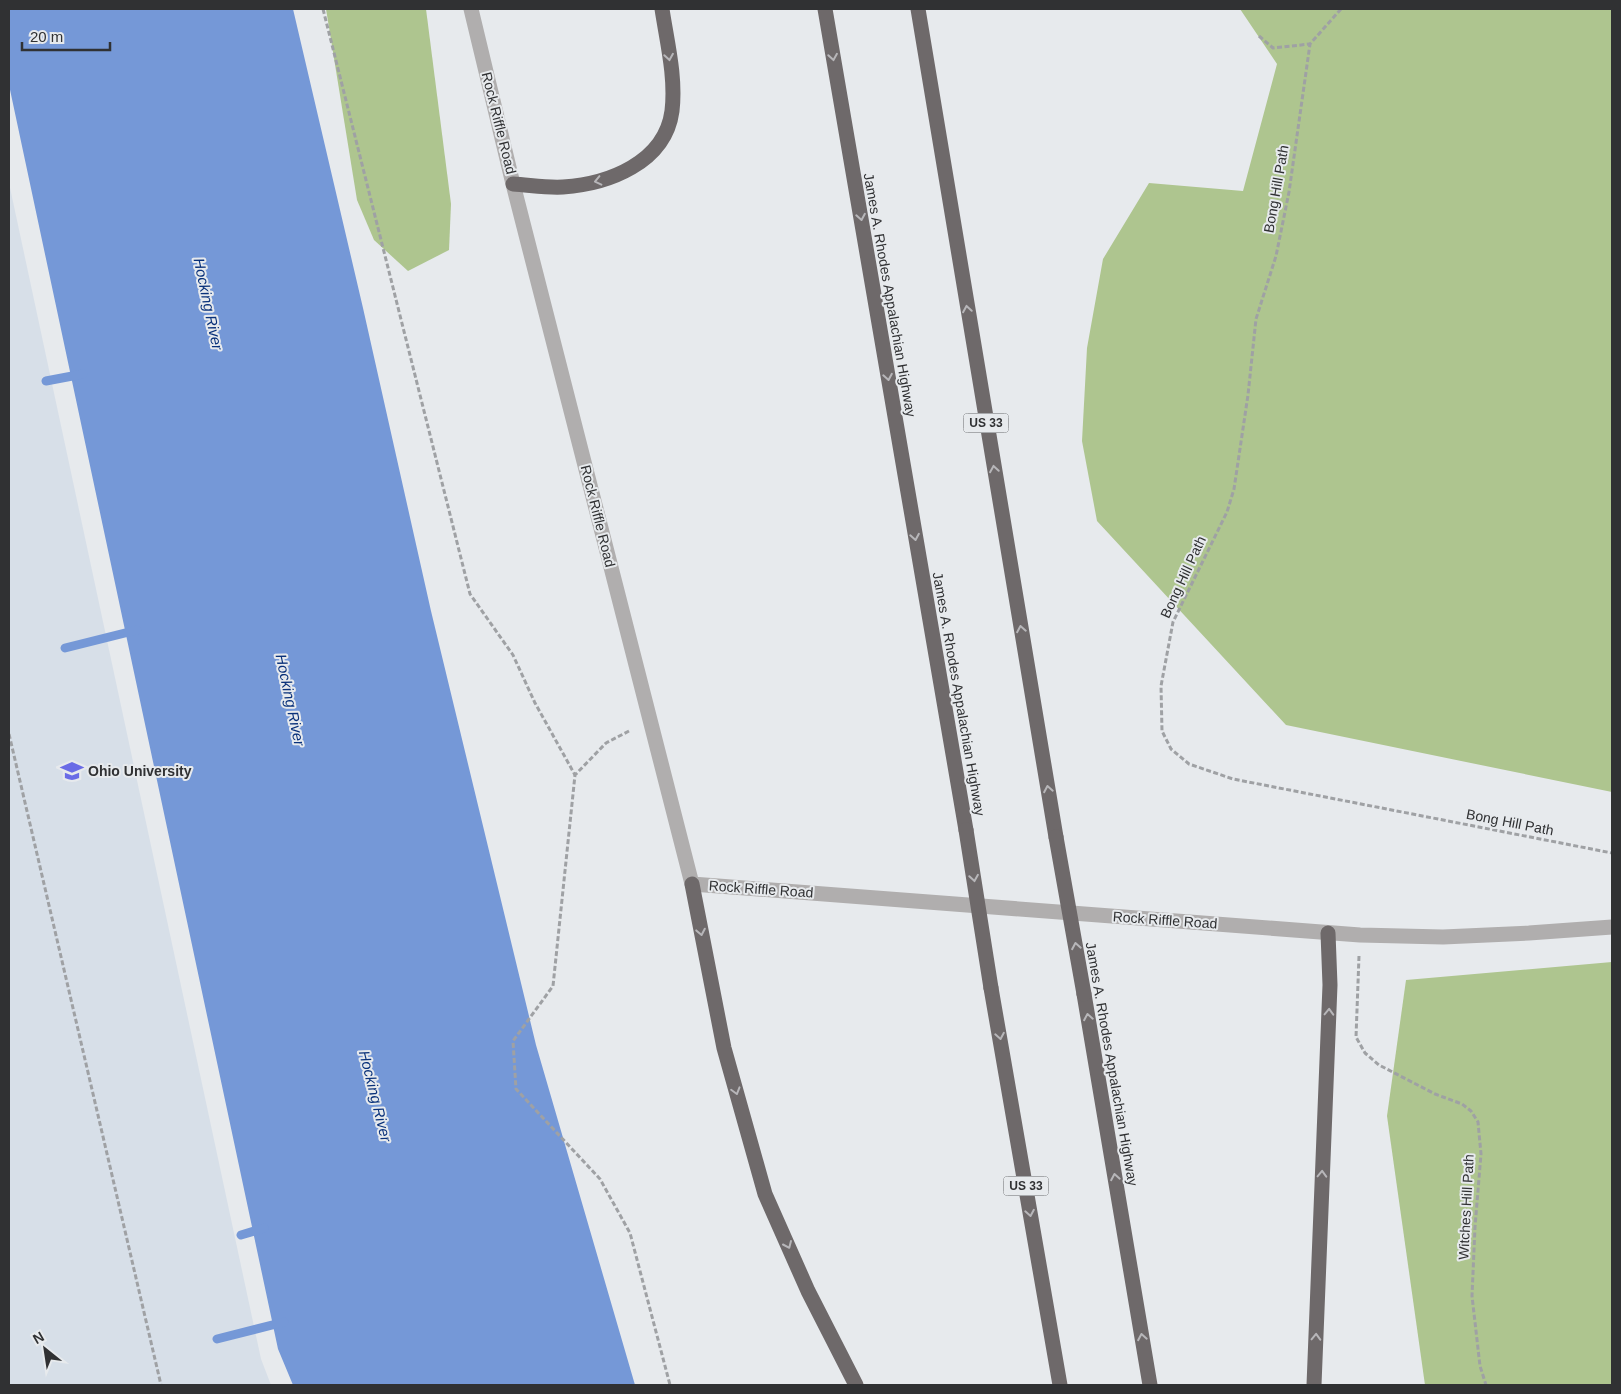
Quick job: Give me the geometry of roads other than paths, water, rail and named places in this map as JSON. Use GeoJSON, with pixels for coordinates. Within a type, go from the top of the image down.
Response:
{"type":"FeatureCollection","features":[{"type":"Feature","properties":{"kind":"highway"},"geometry":{"type":"LineString","coordinates":[[513,184],[563,187],[607,179],[627,171],[642,161],[657,147],[672,113],[673,97],[672,73],[662,9]]}},
{"type":"Feature","properties":{"kind":"highway","name":"James A. Rhodes Appalachian Highway"},"geometry":{"type":"LineString","coordinates":[[826,9],[1060,1385]]}},
{"type":"Feature","properties":{"kind":"highway","name":"James A. Rhodes Appalachian Highway"},"geometry":{"type":"LineString","coordinates":[[918,9],[1056,837],[1150,1385]]}},
{"type":"Feature","properties":{"kind":"highway"},"geometry":{"type":"LineString","coordinates":[[692,884],[724,1048],[766,1194],[808,1290],[856,1385]]}},
{"type":"Feature","properties":{"kind":"highway"},"geometry":{"type":"LineString","coordinates":[[1314,1385],[1330,985],[1328,933]]}},
{"type":"Feature","properties":{"kind":"street","name":"Rock Riffle Road"},"geometry":{"type":"LineString","coordinates":[[471,9],[513,184],[692,884],[1328,933],[1443,937],[1612,927]]}},
{"type":"Feature","properties":{"kind":"water","name":"Hocking River"},"geometry":{"type":"Polygon","coordinates":[[[9,9],[293,9],[431,611],[536,1045],[635,1385],[293,1385],[278,1349],[9,85],[9,9]]]}},
{"type":"Feature","properties":{"kind":"waterway"},"geometry":{"type":"LineString","coordinates":[[46,381],[83,374]]}},
{"type":"Feature","properties":{"kind":"waterway"},"geometry":{"type":"LineString","coordinates":[[65,648],[137,630]]}},
{"type":"Feature","properties":{"kind":"waterway"},"geometry":{"type":"LineString","coordinates":[[241,1235],[264,1228]]}},
{"type":"Feature","properties":{"kind":"waterway"},"geometry":{"type":"LineString","coordinates":[[217,1339],[284,1322]]}},
{"type":"Feature","properties":{"kind":"place","name":"Ohio University"},"geometry":{"type":"Point","coordinates":[72,771]}}]}
